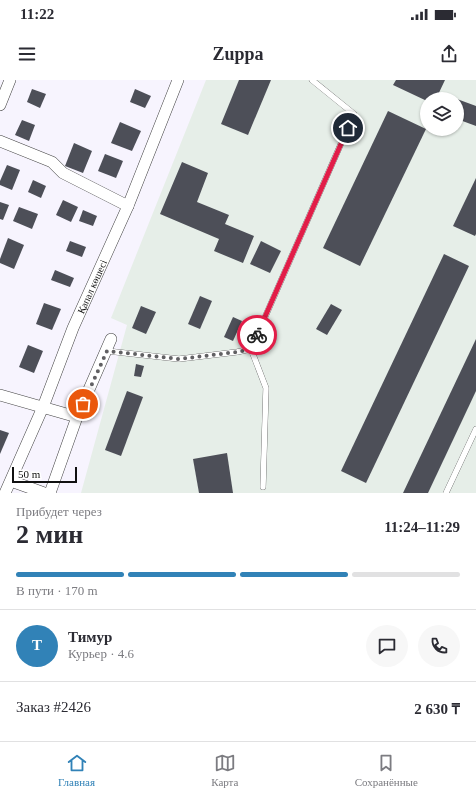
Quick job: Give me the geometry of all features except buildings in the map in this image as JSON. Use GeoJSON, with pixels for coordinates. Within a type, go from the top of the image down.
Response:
{"type":"FeatureCollection","features":[{"type":"Feature","properties":{"kind":"street"},"geometry":{"type":"LineString","coordinates":[[0,105],[10,80]]}},
{"type":"Feature","properties":{"kind":"street","name":"Қапал көшесі"},"geometry":{"type":"LineString","coordinates":[[5,493],[43,407],[73,328],[128,206],[178,80]]}},
{"type":"Feature","properties":{"kind":"street"},"geometry":{"type":"LineString","coordinates":[[0,141],[52,162],[63,173],[128,206]]}},
{"type":"Feature","properties":{"kind":"street"},"geometry":{"type":"LineString","coordinates":[[50,493],[77,417],[111,339]]}},
{"type":"Feature","properties":{"kind":"street"},"geometry":{"type":"LineString","coordinates":[[0,395],[77,417]]}},
{"type":"Feature","properties":{"kind":"street"},"geometry":{"type":"LineString","coordinates":[[11,481],[44,493]]}},
{"type":"Feature","properties":{"kind":"lane"},"geometry":{"type":"LineString","coordinates":[[263,486],[266,388],[251,349],[354,114],[312,80]]}},
{"type":"Feature","properties":{"kind":"lane"},"geometry":{"type":"LineString","coordinates":[[107,351],[179,359],[251,349]]}},
{"type":"Feature","properties":{"kind":"lane"},"geometry":{"type":"LineString","coordinates":[[446,493],[476,429]]}},
{"type":"Feature","properties":{"kind":"shaded area"},"geometry":{"type":"Polygon","coordinates":[[[206,80],[476,80],[476,493],[81,493],[127,325],[111,318],[206,80]]]}},
{"type":"Feature","properties":{"kind":"way so far"},"geometry":{"type":"LineString","coordinates":[[83,404],[107,351],[179,359],[251,349],[257,335]]}},
{"type":"Feature","properties":{"kind":"route"},"geometry":{"type":"LineString","coordinates":[[257,335],[348,128]]}}]}
